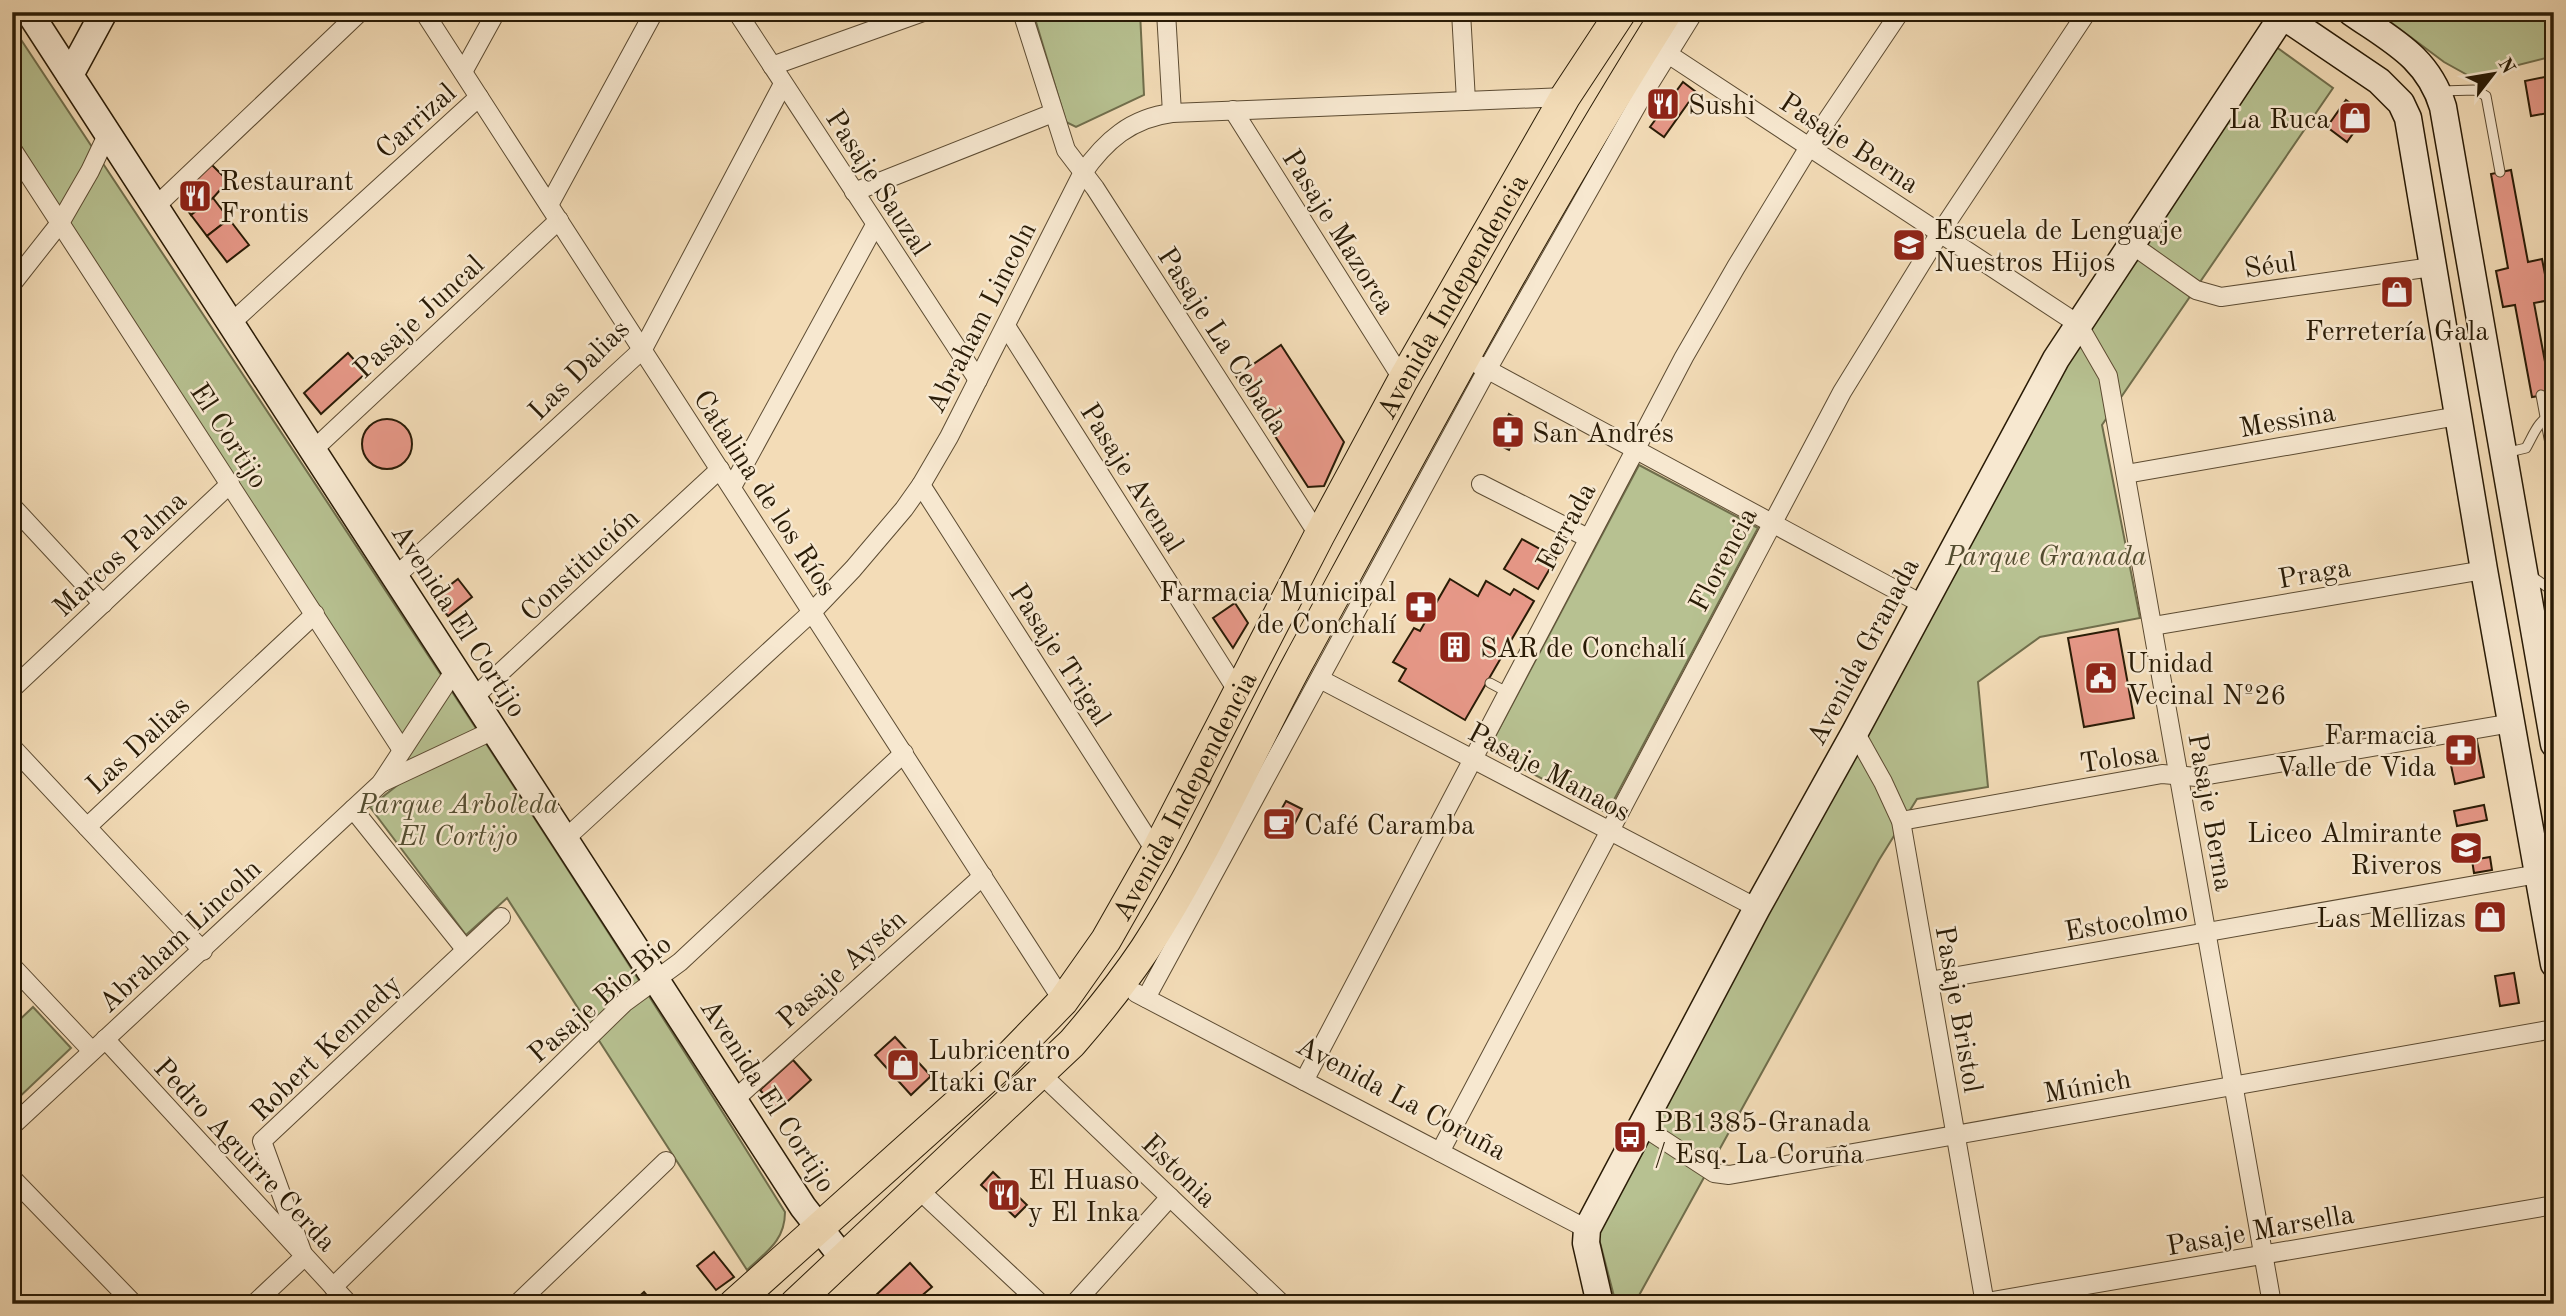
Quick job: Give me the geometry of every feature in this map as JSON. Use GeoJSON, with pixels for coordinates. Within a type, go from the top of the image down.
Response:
{"type":"FeatureCollection","features":[{"type":"Feature","properties":{"kind":"main road","name":"Avenida Independencia"},"geometry":{"type":"LineString","coordinates":[[734,1304],[1003,1062],[1063,1001],[1100,950],[1156,852],[1403,380],[1565,97],[1621,12]]}},
{"type":"Feature","properties":{"kind":"main road","name":"Avenida Independencia"},"geometry":{"type":"LineString","coordinates":[[798,1303],[1072,1043],[1134,991],[1151,940],[1189,876],[1293,673],[1476,363],[1584,147],[1667,12]]}},
{"type":"Feature","properties":{"kind":"street","name":"Avenida El Cortijo"},"geometry":{"type":"LineString","coordinates":[[29,12],[803,1207],[843,1258]]}},
{"type":"Feature","properties":{"kind":"street"},"geometry":{"type":"LineString","coordinates":[[70,75],[104,12]]}},
{"type":"Feature","properties":{"kind":"street"},"geometry":{"type":"LineString","coordinates":[[155,207],[360,12]]}},
{"type":"Feature","properties":{"kind":"street","name":"Catalina de los Ríos"},"geometry":{"type":"LineString","coordinates":[[424,12],[1063,1001]]}},
{"type":"Feature","properties":{"kind":"street","name":"Carrizal"},"geometry":{"type":"LineString","coordinates":[[463,72],[496,12]]}},
{"type":"Feature","properties":{"kind":"street","name":"Pasaje Juncal"},"geometry":{"type":"LineString","coordinates":[[313,450],[554,213],[654,12]]}},
{"type":"Feature","properties":{"kind":"street","name":"Pasaje Sauzal"},"geometry":{"type":"LineString","coordinates":[[737,12],[978,380]]}},
{"type":"Feature","properties":{"kind":"street"},"geometry":{"type":"LineString","coordinates":[[772,66],[923,12]]}},
{"type":"Feature","properties":{"kind":"street","name":"Pasaje La Cebada"},"geometry":{"type":"LineString","coordinates":[[1022,12],[1066,150],[1095,188],[1319,536]]}},
{"type":"Feature","properties":{"kind":"street"},"geometry":{"type":"LineString","coordinates":[[1166,12],[1172,113]]}},
{"type":"Feature","properties":{"kind":"street"},"geometry":{"type":"LineString","coordinates":[[1461,12],[1466,101]]}},
{"type":"Feature","properties":{"kind":"street","name":"Avenida Independencia"},"geometry":{"type":"LineString","coordinates":[[1134,991],[1320,679],[1476,363],[1694,12]]}},
{"type":"Feature","properties":{"kind":"street","name":"Ferrada"},"geometry":{"type":"LineString","coordinates":[[1304,1081],[1634,449],[1735,267],[1809,147],[1900,12]]}},
{"type":"Feature","properties":{"kind":"street","name":"Florencia"},"geometry":{"type":"LineString","coordinates":[[1440,1152],[1842,392],[1940,233],[2087,12]]}},
{"type":"Feature","properties":{"kind":"street"},"geometry":{"type":"LineString","coordinates":[[2351,12],[2420,63],[2438,92],[2443,107],[2554,744]]}},
{"type":"Feature","properties":{"kind":"street"},"geometry":{"type":"LineString","coordinates":[[2281,13],[2379,82],[2401,103],[2408,118],[2484,570],[2544,881],[2554,964]]}},
{"type":"Feature","properties":{"kind":"street","name":"Avenida Granada"},"geometry":{"type":"LineString","coordinates":[[1587,1229],[1757,908],[2056,359],[2281,13]]}},
{"type":"Feature","properties":{"kind":"street","name":"Pasaje Berna"},"geometry":{"type":"LineString","coordinates":[[1668,54],[2078,324],[2109,376],[2272,1304]]}},
{"type":"Feature","properties":{"kind":"street","name":"Las Dalias"},"geometry":{"type":"LineString","coordinates":[[395,577],[643,349],[783,84]]}},
{"type":"Feature","properties":{"kind":"street","name":"Carrizal"},"geometry":{"type":"LineString","coordinates":[[231,323],[479,97]]}},
{"type":"Feature","properties":{"kind":"street","name":"Abraham Lincoln"},"geometry":{"type":"LineString","coordinates":[[565,839],[813,611],[878,541],[921,485],[1006,326],[1082,174],[1104,145],[1126,128],[1146,118],[1172,113],[1565,97]]}},
{"type":"Feature","properties":{"kind":"street","name":"Pasaje Mazorca"},"geometry":{"type":"LineString","coordinates":[[1233,110],[1403,380]]}},
{"type":"Feature","properties":{"kind":"street"},"geometry":{"type":"LineString","coordinates":[[854,192],[1053,113]]}},
{"type":"Feature","properties":{"kind":"street"},"geometry":{"type":"LineString","coordinates":[[12,284],[60,223],[90,172],[108,134]]}},
{"type":"Feature","properties":{"kind":"street","name":"El Cortijo"},"geometry":{"type":"LineString","coordinates":[[12,149],[402,750]]}},
{"type":"Feature","properties":{"kind":"street"},"geometry":{"type":"LineString","coordinates":[[732,487],[875,225]]}},
{"type":"Feature","properties":{"kind":"street","name":"Séul"},"geometry":{"type":"LineString","coordinates":[[2131,244],[2196,290],[2221,297],[2432,267]]}},
{"type":"Feature","properties":{"kind":"street","name":"Pasaje Avenal"},"geometry":{"type":"LineString","coordinates":[[1006,326],[1238,692]]}},
{"type":"Feature","properties":{"kind":"street"},"geometry":{"type":"LineString","coordinates":[[1476,363],[1922,604]]}},
{"type":"Feature","properties":{"kind":"street","name":"Messina"},"geometry":{"type":"LineString","coordinates":[[2126,474],[2458,416]]}},
{"type":"Feature","properties":{"kind":"street","name":"Constitución"},"geometry":{"type":"LineString","coordinates":[[473,698],[720,469]]}},
{"type":"Feature","properties":{"kind":"street","name":"Marcos Palma"},"geometry":{"type":"LineString","coordinates":[[12,689],[230,484]]}},
{"type":"Feature","properties":{"kind":"street"},"geometry":{"type":"LineString","coordinates":[[1481,484],[1588,538]]}},
{"type":"Feature","properties":{"kind":"street","name":"Pasaje Trigal"},"geometry":{"type":"LineString","coordinates":[[921,485],[1156,852]]}},
{"type":"Feature","properties":{"kind":"street"},"geometry":{"type":"LineString","coordinates":[[12,506],[103,604]]}},
{"type":"Feature","properties":{"kind":"street","name":"Praga"},"geometry":{"type":"LineString","coordinates":[[2153,626],[2484,570]]}},
{"type":"Feature","properties":{"kind":"street","name":"Las Dalias"},"geometry":{"type":"LineString","coordinates":[[87,827],[314,614]]}},
{"type":"Feature","properties":{"kind":"street","name":"Abraham Lincoln"},"geometry":{"type":"LineString","coordinates":[[12,1126],[381,783],[456,670]]}},
{"type":"Feature","properties":{"kind":"street","name":"Pasaje Manaos"},"geometry":{"type":"LineString","coordinates":[[1320,679],[1757,908]]}},
{"type":"Feature","properties":{"kind":"street","name":"Tolosa"},"geometry":{"type":"LineString","coordinates":[[1901,821],[2162,774],[2197,776],[2512,723]]}},
{"type":"Feature","properties":{"kind":"street","name":"Abraham Lincoln"},"geometry":{"type":"LineString","coordinates":[[381,783],[494,730]]}},
{"type":"Feature","properties":{"kind":"street","name":"Pasaje Bristol"},"geometry":{"type":"LineString","coordinates":[[1855,732],[1901,821],[1956,1135],[1982,1303]]}},
{"type":"Feature","properties":{"kind":"street"},"geometry":{"type":"LineString","coordinates":[[12,747],[202,951]]}},
{"type":"Feature","properties":{"kind":"street","name":"Pasaje Bio-Bio"},"geometry":{"type":"LineString","coordinates":[[332,1287],[624,1003],[680,962],[904,753]]}},
{"type":"Feature","properties":{"kind":"street"},"geometry":{"type":"LineString","coordinates":[[353,809],[465,949]]}},
{"type":"Feature","properties":{"kind":"street","name":"Pasaje Aysén"},"geometry":{"type":"LineString","coordinates":[[734,1100],[983,876]]}},
{"type":"Feature","properties":{"kind":"street","name":"Estocolmo"},"geometry":{"type":"LineString","coordinates":[[1929,981],[2207,933],[2544,881]]}},
{"type":"Feature","properties":{"kind":"street","name":"Robert Kennedy"},"geometry":{"type":"LineString","coordinates":[[304,1257],[262,1141],[501,917]]}},
{"type":"Feature","properties":{"kind":"street","name":"Pedro Aguirre Cerda"},"geometry":{"type":"LineString","coordinates":[[12,965],[98,1045],[349,1304]]}},
{"type":"Feature","properties":{"kind":"street","name":"Avenida La Coruña"},"geometry":{"type":"LineString","coordinates":[[1134,991],[1587,1229]]}},
{"type":"Feature","properties":{"kind":"street","name":"Múnich"},"geometry":{"type":"LineString","coordinates":[[1642,1126],[1720,1175],[2554,1029]]}},
{"type":"Feature","properties":{"kind":"street","name":"Estonia"},"geometry":{"type":"LineString","coordinates":[[1041,1074],[1282,1304]]}},
{"type":"Feature","properties":{"kind":"street"},"geometry":{"type":"LineString","coordinates":[[517,1304],[666,1161]]}},
{"type":"Feature","properties":{"kind":"street"},"geometry":{"type":"LineString","coordinates":[[12,1178],[134,1304]]}},
{"type":"Feature","properties":{"kind":"street"},"geometry":{"type":"LineString","coordinates":[[918,1189],[1041,1304]]}},
{"type":"Feature","properties":{"kind":"street"},"geometry":{"type":"LineString","coordinates":[[1074,1304],[1170,1197]]}},
{"type":"Feature","properties":{"kind":"street","name":"Pasaje Marsella"},"geometry":{"type":"LineString","coordinates":[[1982,1303],[2554,1205]]}},
{"type":"Feature","properties":{"kind":"street"},"geometry":{"type":"LineString","coordinates":[[1587,1229],[1586,1243],[1600,1304]]}},
{"type":"Feature","properties":{"kind":"street"},"geometry":{"type":"LineString","coordinates":[[254,1304],[304,1257]]}},
{"type":"Feature","properties":{"kind":"lane"},"geometry":{"type":"LineString","coordinates":[[2438,92],[2475,90],[2486,96],[2500,172]]}},
{"type":"Feature","properties":{"kind":"lane"},"geometry":{"type":"LineString","coordinates":[[2541,395],[2549,415],[2554,465]]}},
{"type":"Feature","properties":{"kind":"lane"},"geometry":{"type":"LineString","coordinates":[[2503,454],[2526,448],[2534,431],[2549,415]]}},
{"type":"Feature","properties":{"kind":"lane"},"geometry":{"type":"LineString","coordinates":[[2523,570],[2554,592]]}},
{"type":"Feature","properties":{"kind":"lane"},"geometry":{"type":"LineString","coordinates":[[1490,682],[1507,692]]}},
{"type":"Feature","properties":{"kind":"green space"},"geometry":{"type":"Polygon","coordinates":[[[1033,12],[1140,12],[1144,95],[1076,127],[1066,122],[1033,12]]]}},
{"type":"Feature","properties":{"kind":"green space"},"geometry":{"type":"Polygon","coordinates":[[[2377,12],[2537,12],[2554,23],[2554,56],[2471,77],[2444,62],[2377,12]]]}},
{"type":"Feature","properties":{"kind":"green space","name":"Parque Arboleda El Cortijo"},"geometry":{"type":"Polygon","coordinates":[[[12,26],[500,764],[785,1212],[778,1238],[747,1270],[507,898],[466,935],[370,807],[414,772],[12,132],[12,26]]]}},
{"type":"Feature","properties":{"kind":"green space","name":"Parque Granada"},"geometry":{"type":"Polygon","coordinates":[[[2275,46],[2333,88],[2102,425],[2140,618],[2040,637],[1978,682],[1988,787],[1917,799],[1879,860],[1637,1299],[1638,1304],[1616,1304],[1597,1231],[2070,348],[2275,46]]]}},
{"type":"Feature","properties":{"kind":"green space"},"geometry":{"type":"Polygon","coordinates":[[[1639,465],[1758,528],[1607,813],[1488,750],[1639,465]]]}},
{"type":"Feature","properties":{"kind":"green space"},"geometry":{"type":"Polygon","coordinates":[[[33,1007],[71,1048],[12,1104],[12,1027],[33,1007]]]}},
{"type":"Feature","properties":{"kind":"building"},"geometry":{"type":"Polygon","coordinates":[[[2554,75],[2554,112],[2531,116],[2525,81],[2554,75]]]}},
{"type":"Feature","properties":{"kind":"building"},"geometry":{"type":"Polygon","coordinates":[[[1683,82],[1696,92],[1664,137],[1650,127],[1683,82]]]}},
{"type":"Feature","properties":{"kind":"building"},"geometry":{"type":"Polygon","coordinates":[[[2346,100],[2366,115],[2347,142],[2327,127],[2346,100]]]}},
{"type":"Feature","properties":{"kind":"building"},"geometry":{"type":"Polygon","coordinates":[[[210,163],[228,181],[213,198],[191,215],[180,196],[184,188],[210,163]]]}},
{"type":"Feature","properties":{"kind":"building"},"geometry":{"type":"Polygon","coordinates":[[[2511,170],[2528,262],[2542,259],[2550,300],[2534,303],[2551,394],[2532,397],[2515,305],[2503,307],[2496,271],[2508,268],[2491,174],[2511,170]]]}},
{"type":"Feature","properties":{"kind":"building"},"geometry":{"type":"Polygon","coordinates":[[[213,198],[229,219],[207,236],[191,215],[213,198]]]}},
{"type":"Feature","properties":{"kind":"building"},"geometry":{"type":"Polygon","coordinates":[[[229,219],[249,245],[227,262],[207,236],[229,219]]]}},
{"type":"Feature","properties":{"kind":"building"},"geometry":{"type":"Polygon","coordinates":[[[1281,345],[1344,442],[1324,486],[1308,487],[1236,376],[1281,345]]]}},
{"type":"Feature","properties":{"kind":"building"},"geometry":{"type":"Polygon","coordinates":[[[348,353],[366,373],[321,414],[304,393],[348,353]]]}},
{"type":"Feature","properties":{"kind":"building","name":"San Andrés"},"geometry":{"type":"Polygon","coordinates":[[[1509,414],[1521,421],[1509,450],[1495,443],[1509,414]]]}},
{"type":"Feature","properties":{"kind":"building"},"geometry":{"type":"Polygon","coordinates":[[[387,419],[405,426],[412,444],[405,462],[387,469],[369,462],[362,444],[369,426],[387,419]]]}},
{"type":"Feature","properties":{"kind":"building"},"geometry":{"type":"Polygon","coordinates":[[[1522,539],[1556,558],[1538,589],[1504,569],[1522,539]]]}},
{"type":"Feature","properties":{"kind":"building"},"geometry":{"type":"Polygon","coordinates":[[[458,579],[472,597],[448,616],[433,598],[458,579]]]}},
{"type":"Feature","properties":{"kind":"building","name":"SAR de Conchalí"},"geometry":{"type":"Polygon","coordinates":[[[1450,579],[1478,596],[1486,581],[1510,595],[1514,589],[1534,601],[1465,720],[1399,681],[1406,669],[1393,662],[1414,628],[1420,631],[1450,579]]]}},
{"type":"Feature","properties":{"kind":"building"},"geometry":{"type":"Polygon","coordinates":[[[1235,603],[1248,623],[1233,648],[1213,618],[1235,603]]]}},
{"type":"Feature","properties":{"kind":"building","name":"Unidad Vecinal Nº26"},"geometry":{"type":"Polygon","coordinates":[[[2118,629],[2134,718],[2084,727],[2068,638],[2118,629]]]}},
{"type":"Feature","properties":{"kind":"building"},"geometry":{"type":"Polygon","coordinates":[[[2476,736],[2484,777],[2455,784],[2446,742],[2476,736]]]}},
{"type":"Feature","properties":{"kind":"building"},"geometry":{"type":"Polygon","coordinates":[[[1286,801],[1302,809],[1288,837],[1271,828],[1286,801]]]}},
{"type":"Feature","properties":{"kind":"building"},"geometry":{"type":"Polygon","coordinates":[[[2484,805],[2487,820],[2457,826],[2454,811],[2484,805]]]}},
{"type":"Feature","properties":{"kind":"building"},"geometry":{"type":"Polygon","coordinates":[[[2490,857],[2492,870],[2474,873],[2472,860],[2490,857]]]}},
{"type":"Feature","properties":{"kind":"building","name":"Las Mellizas"},"geometry":{"type":"Polygon","coordinates":[[[2502,905],[2505,924],[2478,929],[2475,910],[2502,905]]]}},
{"type":"Feature","properties":{"kind":"building"},"geometry":{"type":"Polygon","coordinates":[[[2514,973],[2519,1003],[2500,1006],[2495,976],[2514,973]]]}},
{"type":"Feature","properties":{"kind":"building","name":"Lubricentro Itaki Car"},"geometry":{"type":"Polygon","coordinates":[[[895,1037],[931,1076],[911,1095],[875,1055],[895,1037]]]}},
{"type":"Feature","properties":{"kind":"building"},"geometry":{"type":"Polygon","coordinates":[[[793,1060],[811,1080],[778,1110],[760,1090],[793,1060]]]}},
{"type":"Feature","properties":{"kind":"building","name":"El Huaso y El Inka"},"geometry":{"type":"Polygon","coordinates":[[[993,1172],[1027,1205],[1015,1217],[981,1185],[993,1172]]]}},
{"type":"Feature","properties":{"kind":"building"},"geometry":{"type":"Polygon","coordinates":[[[714,1252],[734,1277],[716,1290],[697,1266],[714,1252]]]}},
{"type":"Feature","properties":{"kind":"building"},"geometry":{"type":"Polygon","coordinates":[[[910,1263],[932,1287],[912,1304],[884,1304],[875,1296],[910,1263]]]}},
{"type":"Feature","properties":{"kind":"building"},"geometry":{"type":"Polygon","coordinates":[[[644,1292],[654,1304],[631,1304],[644,1292]]]}},
{"type":"Feature","properties":{"kind":"place","name":"Sushi"},"geometry":{"type":"Point","coordinates":[1663,104]}},
{"type":"Feature","properties":{"kind":"place","name":"La Ruca"},"geometry":{"type":"Point","coordinates":[2355,118]}},
{"type":"Feature","properties":{"kind":"place","name":"Restaurant Frontis"},"geometry":{"type":"Point","coordinates":[195,196]}},
{"type":"Feature","properties":{"kind":"place","name":"Escuela de Lenguaje Nuestros Hijos"},"geometry":{"type":"Point","coordinates":[1909,245]}},
{"type":"Feature","properties":{"kind":"place","name":"Ferretería Gala"},"geometry":{"type":"Point","coordinates":[2397,292]}},
{"type":"Feature","properties":{"kind":"place","name":"San Andrés"},"geometry":{"type":"Point","coordinates":[1508,432]}},
{"type":"Feature","properties":{"kind":"place","name":"Farmacia Municipal de Conchalí"},"geometry":{"type":"Point","coordinates":[1421,607]}},
{"type":"Feature","properties":{"kind":"place","name":"SAR de Conchalí"},"geometry":{"type":"Point","coordinates":[1455,647]}},
{"type":"Feature","properties":{"kind":"place","name":"Unidad Vecinal Nº26"},"geometry":{"type":"Point","coordinates":[2101,678]}},
{"type":"Feature","properties":{"kind":"place","name":"Farmacia Valle de Vida"},"geometry":{"type":"Point","coordinates":[2461,750]}},
{"type":"Feature","properties":{"kind":"place","name":"Café Caramba"},"geometry":{"type":"Point","coordinates":[1279,824]}},
{"type":"Feature","properties":{"kind":"place","name":"Liceo Almirante Riveros"},"geometry":{"type":"Point","coordinates":[2466,848]}},
{"type":"Feature","properties":{"kind":"place","name":"Las Mellizas"},"geometry":{"type":"Point","coordinates":[2490,917]}},
{"type":"Feature","properties":{"kind":"place","name":"Lubricentro Itaki Car"},"geometry":{"type":"Point","coordinates":[903,1065]}},
{"type":"Feature","properties":{"kind":"place","name":"PB1385-Granada / Esq. La Coruña"},"geometry":{"type":"Point","coordinates":[1630,1137]}},
{"type":"Feature","properties":{"kind":"place","name":"El Huaso y El Inka"},"geometry":{"type":"Point","coordinates":[1004,1195]}}]}
